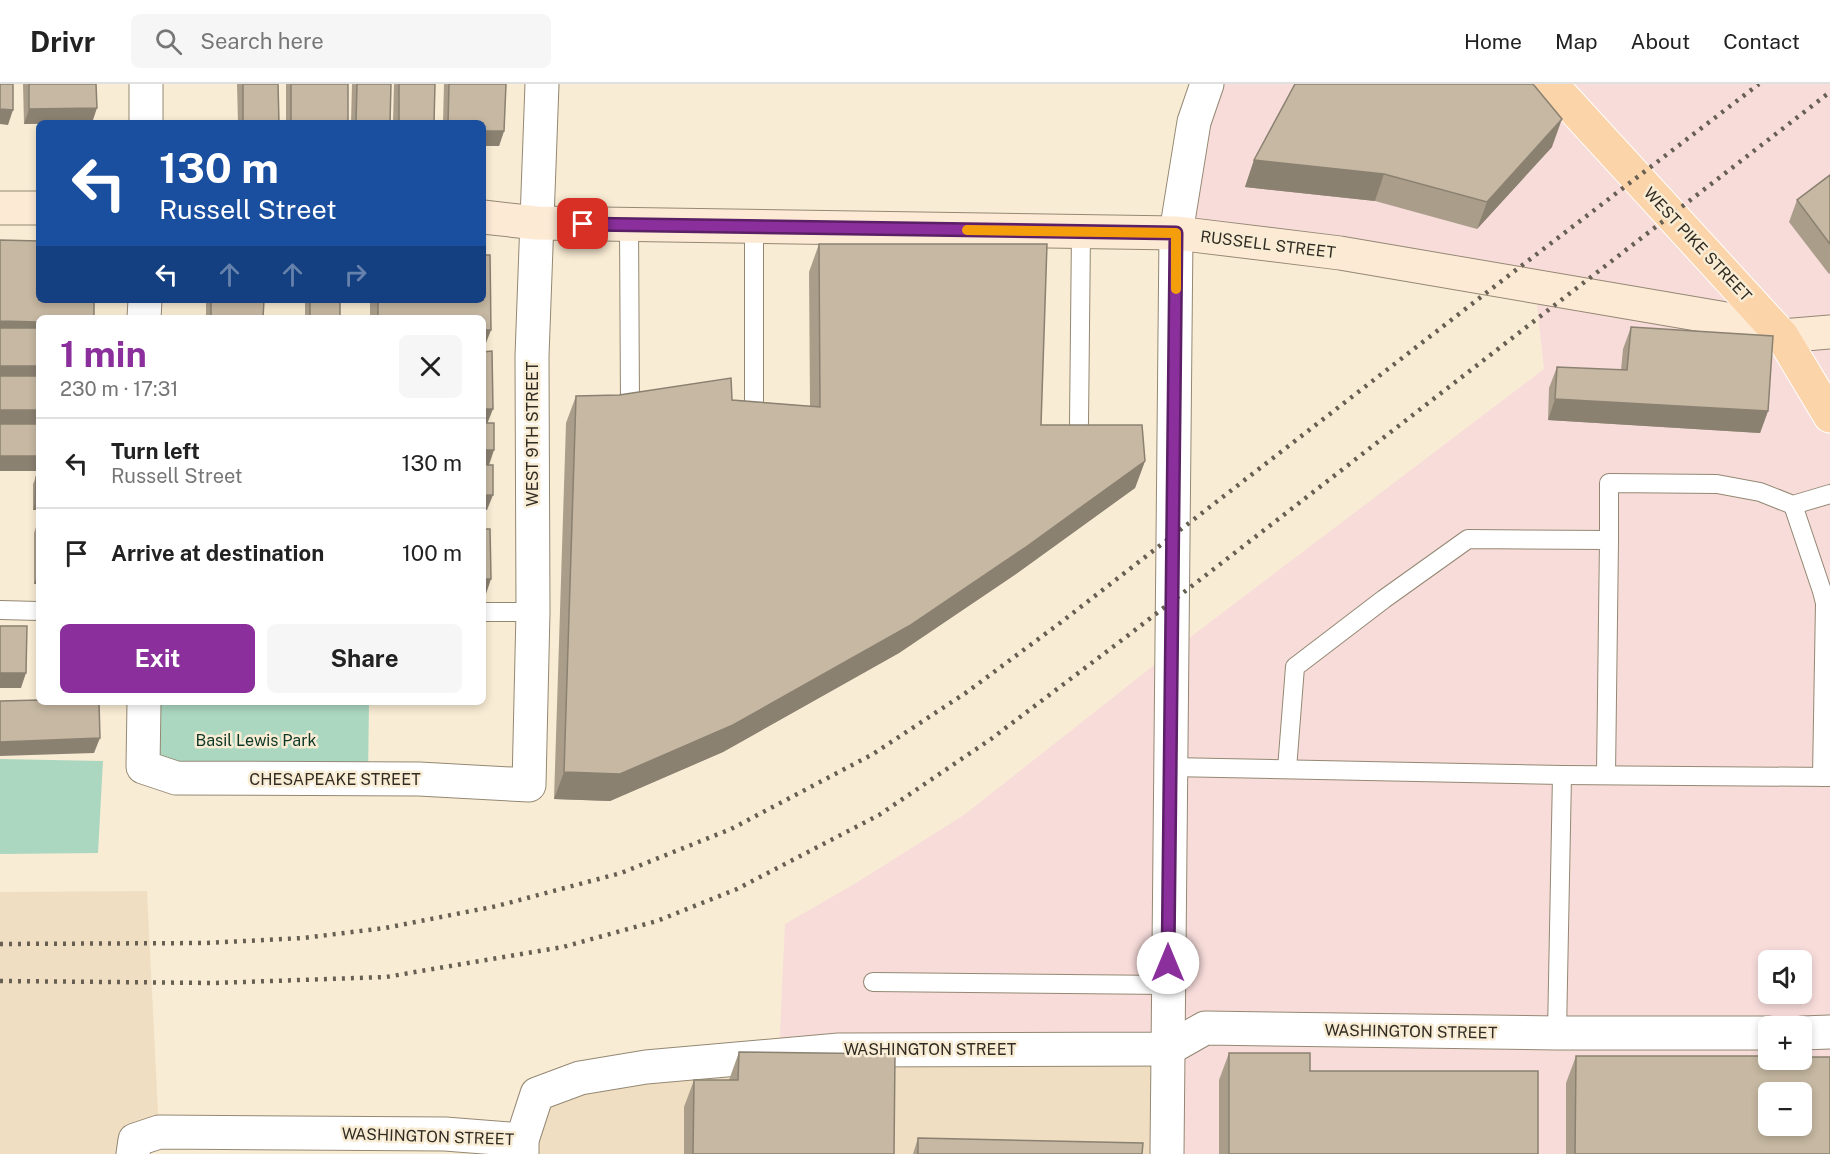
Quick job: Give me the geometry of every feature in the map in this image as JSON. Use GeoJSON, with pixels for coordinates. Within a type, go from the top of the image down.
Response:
{"type":"FeatureCollection","features":[{"type":"Feature","properties":{"kind":"main road","name":"WEST PIKE STREET"},"geometry":{"type":"LineString","coordinates":[[1551,84],[1782,336],[1830,416]]}},
{"type":"Feature","properties":{"kind":"street"},"geometry":{"type":"LineString","coordinates":[[146,84],[146,120]]}},
{"type":"Feature","properties":{"kind":"street","name":"WEST 9TH STREET"},"geometry":{"type":"LineString","coordinates":[[529,785],[533,612],[532,356],[542,84]]}},
{"type":"Feature","properties":{"kind":"street"},"geometry":{"type":"LineString","coordinates":[[1167,1154],[1176,233],[1194,122],[1207,84]]}},
{"type":"Feature","properties":{"kind":"street"},"geometry":{"type":"LineString","coordinates":[[0,208],[36,208]]}},
{"type":"Feature","properties":{"kind":"street","name":"RUSSELL STREET"},"geometry":{"type":"LineString","coordinates":[[486,217],[537,223],[1176,233],[1340,253],[1726,319],[1782,336],[1830,332]]}},
{"type":"Feature","properties":{"kind":"street","name":"CHESAPEAKE STREET"},"geometry":{"type":"LineString","coordinates":[[144,705],[143,767],[176,778],[419,779],[529,785]]}},
{"type":"Feature","properties":{"kind":"street","name":"WASHINGTON STREET"},"geometry":{"type":"LineString","coordinates":[[133,1151],[135,1140],[159,1132],[446,1134],[522,1147],[537,1094],[580,1078],[646,1066],[838,1050],[1168,1049],[1206,1028],[1557,1033],[1758,1033]]}},
{"type":"Feature","properties":{"kind":"street"},"geometry":{"type":"LineString","coordinates":[[1812,1033],[1830,1032]]}},
{"type":"Feature","properties":{"kind":"lane"},"geometry":{"type":"LineString","coordinates":[[629,225],[630,403]]}},
{"type":"Feature","properties":{"kind":"lane"},"geometry":{"type":"LineString","coordinates":[[754,227],[754,401]]}},
{"type":"Feature","properties":{"kind":"lane"},"geometry":{"type":"LineString","coordinates":[[1079,423],[1081,232]]}},
{"type":"Feature","properties":{"kind":"lane"},"geometry":{"type":"LineString","coordinates":[[1606,775],[1609,483],[1717,484],[1760,492],[1793,506],[1830,494]]}},
{"type":"Feature","properties":{"kind":"lane"},"geometry":{"type":"LineString","coordinates":[[1170,767],[1562,775],[1826,777],[1826,589],[1793,506]]}},
{"type":"Feature","properties":{"kind":"lane"},"geometry":{"type":"LineString","coordinates":[[1287,769],[1295,667],[1468,539],[1609,540]]}},
{"type":"Feature","properties":{"kind":"lane"},"geometry":{"type":"LineString","coordinates":[[0,610],[36,610]]}},
{"type":"Feature","properties":{"kind":"lane"},"geometry":{"type":"LineString","coordinates":[[486,612],[533,612]]}},
{"type":"Feature","properties":{"kind":"lane"},"geometry":{"type":"LineString","coordinates":[[1557,1033],[1562,775]]}},
{"type":"Feature","properties":{"kind":"lane"},"geometry":{"type":"LineString","coordinates":[[873,982],[1168,985]]}},
{"type":"Feature","properties":{"kind":"shaded area"},"geometry":{"type":"Polygon","coordinates":[[[1207,84],[1830,84],[1830,1154],[1167,1154],[779,1055],[785,924],[856,883],[964,815],[1172,651],[1544,369],[1535,287],[1176,233],[1207,84]]]}},
{"type":"Feature","properties":{"kind":"shaded area"},"geometry":{"type":"Polygon","coordinates":[[[147,891],[159,1132],[133,1154],[0,1154],[0,892],[147,891]]]}},
{"type":"Feature","properties":{"kind":"shaded area"},"geometry":{"type":"Polygon","coordinates":[[[1168,1049],[1167,1154],[522,1154],[537,1094],[580,1078],[1168,1049]]]}},
{"type":"Feature","properties":{"kind":"green space","name":"Basil Lewis Park"},"geometry":{"type":"Polygon","coordinates":[[[144,705],[369,705],[368,779],[143,767],[144,705]]]}},
{"type":"Feature","properties":{"kind":"green space"},"geometry":{"type":"Polygon","coordinates":[[[0,759],[103,761],[98,853],[0,854],[0,759]]]}},
{"type":"Feature","properties":{"kind":"building"},"geometry":{"type":"Polygon","coordinates":[[[0,84],[13,84],[13,110],[0,109],[0,84]]]}},
{"type":"Feature","properties":{"kind":"building"},"geometry":{"type":"Polygon","coordinates":[[[29,84],[96,84],[97,108],[29,109],[29,84]]]}},
{"type":"Feature","properties":{"kind":"building"},"geometry":{"type":"Polygon","coordinates":[[[243,84],[278,84],[279,120],[243,120],[243,84]]]}},
{"type":"Feature","properties":{"kind":"building"},"geometry":{"type":"Polygon","coordinates":[[[291,84],[348,84],[348,120],[291,120],[291,84]]]}},
{"type":"Feature","properties":{"kind":"building"},"geometry":{"type":"Polygon","coordinates":[[[357,84],[391,84],[390,120],[356,120],[357,84]]]}},
{"type":"Feature","properties":{"kind":"building"},"geometry":{"type":"Polygon","coordinates":[[[399,84],[435,84],[434,120],[399,120],[399,84]]]}},
{"type":"Feature","properties":{"kind":"building"},"geometry":{"type":"Polygon","coordinates":[[[449,84],[506,84],[504,131],[486,131],[486,120],[448,120],[449,84]]]}},
{"type":"Feature","properties":{"kind":"building"},"geometry":{"type":"Polygon","coordinates":[[[1295,84],[1533,84],[1562,119],[1487,202],[1384,174],[1254,160],[1295,84]]]}},
{"type":"Feature","properties":{"kind":"building"},"geometry":{"type":"Polygon","coordinates":[[[1830,175],[1830,244],[1797,200],[1830,175]]]}},
{"type":"Feature","properties":{"kind":"building"},"geometry":{"type":"Polygon","coordinates":[[[0,240],[36,241],[36,303],[94,303],[94,315],[36,315],[36,322],[0,321],[0,240]]]}},
{"type":"Feature","properties":{"kind":"building"},"geometry":{"type":"Polygon","coordinates":[[[819,244],[1047,244],[1041,425],[1142,425],[1145,461],[1026,547],[909,626],[733,725],[620,774],[564,772],[576,396],[619,395],[731,378],[732,400],[820,407],[819,244]]]}},
{"type":"Feature","properties":{"kind":"building"},"geometry":{"type":"Polygon","coordinates":[[[486,255],[490,255],[491,330],[486,330],[486,315],[378,315],[378,303],[486,303],[486,255]]]}},
{"type":"Feature","properties":{"kind":"building"},"geometry":{"type":"Polygon","coordinates":[[[211,303],[264,303],[263,315],[211,315],[211,303]]]}},
{"type":"Feature","properties":{"kind":"building"},"geometry":{"type":"Polygon","coordinates":[[[310,303],[340,303],[340,315],[310,315],[310,303]]]}},
{"type":"Feature","properties":{"kind":"building"},"geometry":{"type":"Polygon","coordinates":[[[1631,327],[1773,336],[1768,411],[1555,399],[1557,367],[1627,370],[1631,327]]]}},
{"type":"Feature","properties":{"kind":"building"},"geometry":{"type":"Polygon","coordinates":[[[0,328],[36,328],[36,366],[0,366],[0,328]]]}},
{"type":"Feature","properties":{"kind":"building"},"geometry":{"type":"Polygon","coordinates":[[[492,351],[493,409],[486,409],[486,352],[492,351]]]}},
{"type":"Feature","properties":{"kind":"building"},"geometry":{"type":"Polygon","coordinates":[[[0,376],[36,376],[36,410],[0,410],[0,376]]]}},
{"type":"Feature","properties":{"kind":"building"},"geometry":{"type":"Polygon","coordinates":[[[486,423],[494,423],[494,450],[486,450],[486,423]]]}},
{"type":"Feature","properties":{"kind":"building"},"geometry":{"type":"Polygon","coordinates":[[[0,424],[36,424],[36,456],[0,456],[0,424]]]}},
{"type":"Feature","properties":{"kind":"building"},"geometry":{"type":"Polygon","coordinates":[[[486,465],[493,465],[493,495],[486,495],[486,465]]]}},
{"type":"Feature","properties":{"kind":"building"},"geometry":{"type":"Polygon","coordinates":[[[486,529],[490,529],[491,579],[486,579],[486,529]]]}},
{"type":"Feature","properties":{"kind":"building"},"geometry":{"type":"Polygon","coordinates":[[[0,626],[27,626],[26,673],[0,673],[0,626]]]}},
{"type":"Feature","properties":{"kind":"building"},"geometry":{"type":"Polygon","coordinates":[[[36,700],[36,705],[99,705],[100,738],[0,742],[0,701],[36,700]]]}},
{"type":"Feature","properties":{"kind":"building"},"geometry":{"type":"Polygon","coordinates":[[[739,1052],[895,1054],[894,1154],[693,1154],[694,1080],[738,1080],[739,1052]]]}},
{"type":"Feature","properties":{"kind":"building"},"geometry":{"type":"Polygon","coordinates":[[[1229,1053],[1310,1053],[1310,1071],[1538,1071],[1538,1154],[1229,1154],[1229,1053]]]}},
{"type":"Feature","properties":{"kind":"building"},"geometry":{"type":"Polygon","coordinates":[[[1576,1056],[1758,1056],[1758,1070],[1812,1070],[1812,1057],[1830,1057],[1830,1154],[1575,1154],[1576,1056]]]}},
{"type":"Feature","properties":{"kind":"building"},"geometry":{"type":"Polygon","coordinates":[[[918,1138],[1143,1143],[1142,1154],[918,1154],[918,1138]]]}},
{"type":"Feature","properties":{"kind":"railway"},"geometry":{"type":"LineString","coordinates":[[0,944],[206,943],[303,938],[385,928],[497,906],[621,873],[731,829],[873,754],[967,692],[1060,623],[1759,84]]}},
{"type":"Feature","properties":{"kind":"railway"},"geometry":{"type":"LineString","coordinates":[[0,981],[214,983],[386,977],[563,947],[657,921],[737,889],[879,815],[991,739],[1830,92]]}},
{"type":"Feature","properties":{"kind":"slow traffic"},"geometry":{"type":"LineString","coordinates":[[967,230],[1176,233],[1176,289]]}},
{"type":"Feature","properties":{"kind":"route"},"geometry":{"type":"LineString","coordinates":[[583,224],[1176,233],[1168,963]]}}]}
